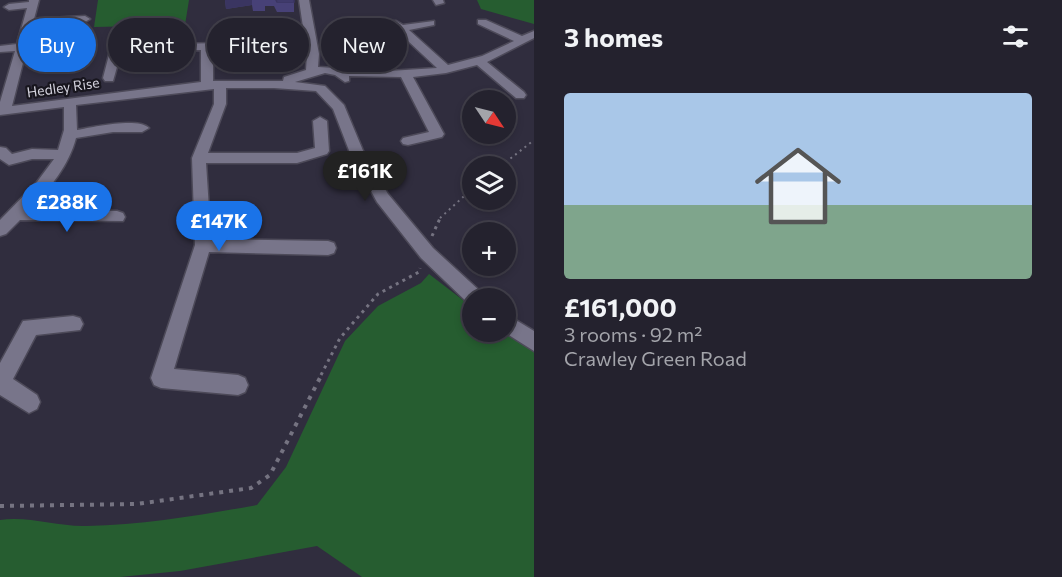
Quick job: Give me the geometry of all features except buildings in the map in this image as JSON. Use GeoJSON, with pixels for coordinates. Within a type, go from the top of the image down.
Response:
{"type":"FeatureCollection","features":[{"type":"Feature","properties":{"kind":"street"},"geometry":{"type":"LineString","coordinates":[[304,0],[313,54],[309,81],[339,108],[357,153],[382,198],[433,259],[464,288]]}},
{"type":"Feature","properties":{"kind":"street"},"geometry":{"type":"LineString","coordinates":[[9,8],[33,3],[28,18]]}},
{"type":"Feature","properties":{"kind":"street"},"geometry":{"type":"LineString","coordinates":[[482,22],[530,39]]}},
{"type":"Feature","properties":{"kind":"street"},"geometry":{"type":"LineString","coordinates":[[407,27],[430,23]]}},
{"type":"Feature","properties":{"kind":"street"},"geometry":{"type":"LineString","coordinates":[[407,32],[446,70]]}},
{"type":"Feature","properties":{"kind":"street"},"geometry":{"type":"LineString","coordinates":[[374,74],[446,70],[480,62],[530,39]]}},
{"type":"Feature","properties":{"kind":"street"},"geometry":{"type":"LineString","coordinates":[[0,49],[18,44]]}},
{"type":"Feature","properties":{"kind":"street"},"geometry":{"type":"LineString","coordinates":[[109,78],[116,51],[125,48],[207,46]]}},
{"type":"Feature","properties":{"kind":"street"},"geometry":{"type":"LineString","coordinates":[[313,54],[321,60]]}},
{"type":"Feature","properties":{"kind":"street"},"geometry":{"type":"LineString","coordinates":[[2,110],[18,56]]}},
{"type":"Feature","properties":{"kind":"street"},"geometry":{"type":"LineString","coordinates":[[480,62],[520,95]]}},
{"type":"Feature","properties":{"kind":"street"},"geometry":{"type":"LineString","coordinates":[[212,72],[220,104],[199,158],[202,245],[161,378],[238,385]]}},
{"type":"Feature","properties":{"kind":"street","name":"Hedley Rise"},"geometry":{"type":"LineString","coordinates":[[274,84],[321,72]]}},
{"type":"Feature","properties":{"kind":"street"},"geometry":{"type":"LineString","coordinates":[[338,72],[343,75],[339,108]]}},
{"type":"Feature","properties":{"kind":"street","name":"Hedley Rise"},"geometry":{"type":"LineString","coordinates":[[354,72],[374,74]]}},
{"type":"Feature","properties":{"kind":"street","name":"Hedley Rise"},"geometry":{"type":"LineString","coordinates":[[2,110],[214,85],[274,84],[334,89],[374,74]]}},
{"type":"Feature","properties":{"kind":"street"},"geometry":{"type":"LineString","coordinates":[[405,74],[437,134],[408,141]]}},
{"type":"Feature","properties":{"kind":"street"},"geometry":{"type":"LineString","coordinates":[[0,230],[47,181],[70,135],[70,101]]}},
{"type":"Feature","properties":{"kind":"street"},"geometry":{"type":"LineString","coordinates":[[199,158],[297,158],[322,151],[320,121]]}},
{"type":"Feature","properties":{"kind":"street"},"geometry":{"type":"LineString","coordinates":[[70,135],[113,128],[142,128]]}},
{"type":"Feature","properties":{"kind":"street"},"geometry":{"type":"LineString","coordinates":[[3,159],[32,154],[61,155]]}},
{"type":"Feature","properties":{"kind":"street"},"geometry":{"type":"LineString","coordinates":[[17,214],[117,218]]}},
{"type":"Feature","properties":{"kind":"street"},"geometry":{"type":"LineString","coordinates":[[202,245],[328,248]]}},
{"type":"Feature","properties":{"kind":"street"},"geometry":{"type":"LineString","coordinates":[[29,402],[1,384],[30,327],[73,324]]}},
{"type":"Feature","properties":{"kind":"street"},"geometry":{"type":"LineString","coordinates":[[516,329],[534,342]]}},
{"type":"Feature","properties":{"kind":"path"},"geometry":{"type":"LineString","coordinates":[[514,156],[534,140]]}},
{"type":"Feature","properties":{"kind":"path"},"geometry":{"type":"LineString","coordinates":[[0,506],[137,504],[251,488],[270,475],[340,338],[378,294],[419,273],[420,259],[433,259],[433,228],[451,206],[462,197]]}},
{"type":"Feature","properties":{"kind":"green space"},"geometry":{"type":"Polygon","coordinates":[[[98,0],[189,0],[186,18],[108,18],[108,27],[96,27],[98,0]]]}},
{"type":"Feature","properties":{"kind":"green space"},"geometry":{"type":"Polygon","coordinates":[[[477,0],[534,0],[534,24],[481,9],[477,0]]]}},
{"type":"Feature","properties":{"kind":"green space"},"geometry":{"type":"Polygon","coordinates":[[[429,274],[462,299],[462,342],[516,342],[516,338],[534,349],[534,577],[362,577],[317,546],[180,571],[120,577],[0,577],[0,520],[22,519],[76,526],[130,524],[257,505],[286,467],[345,341],[378,306],[421,283],[429,274]]]}}]}
